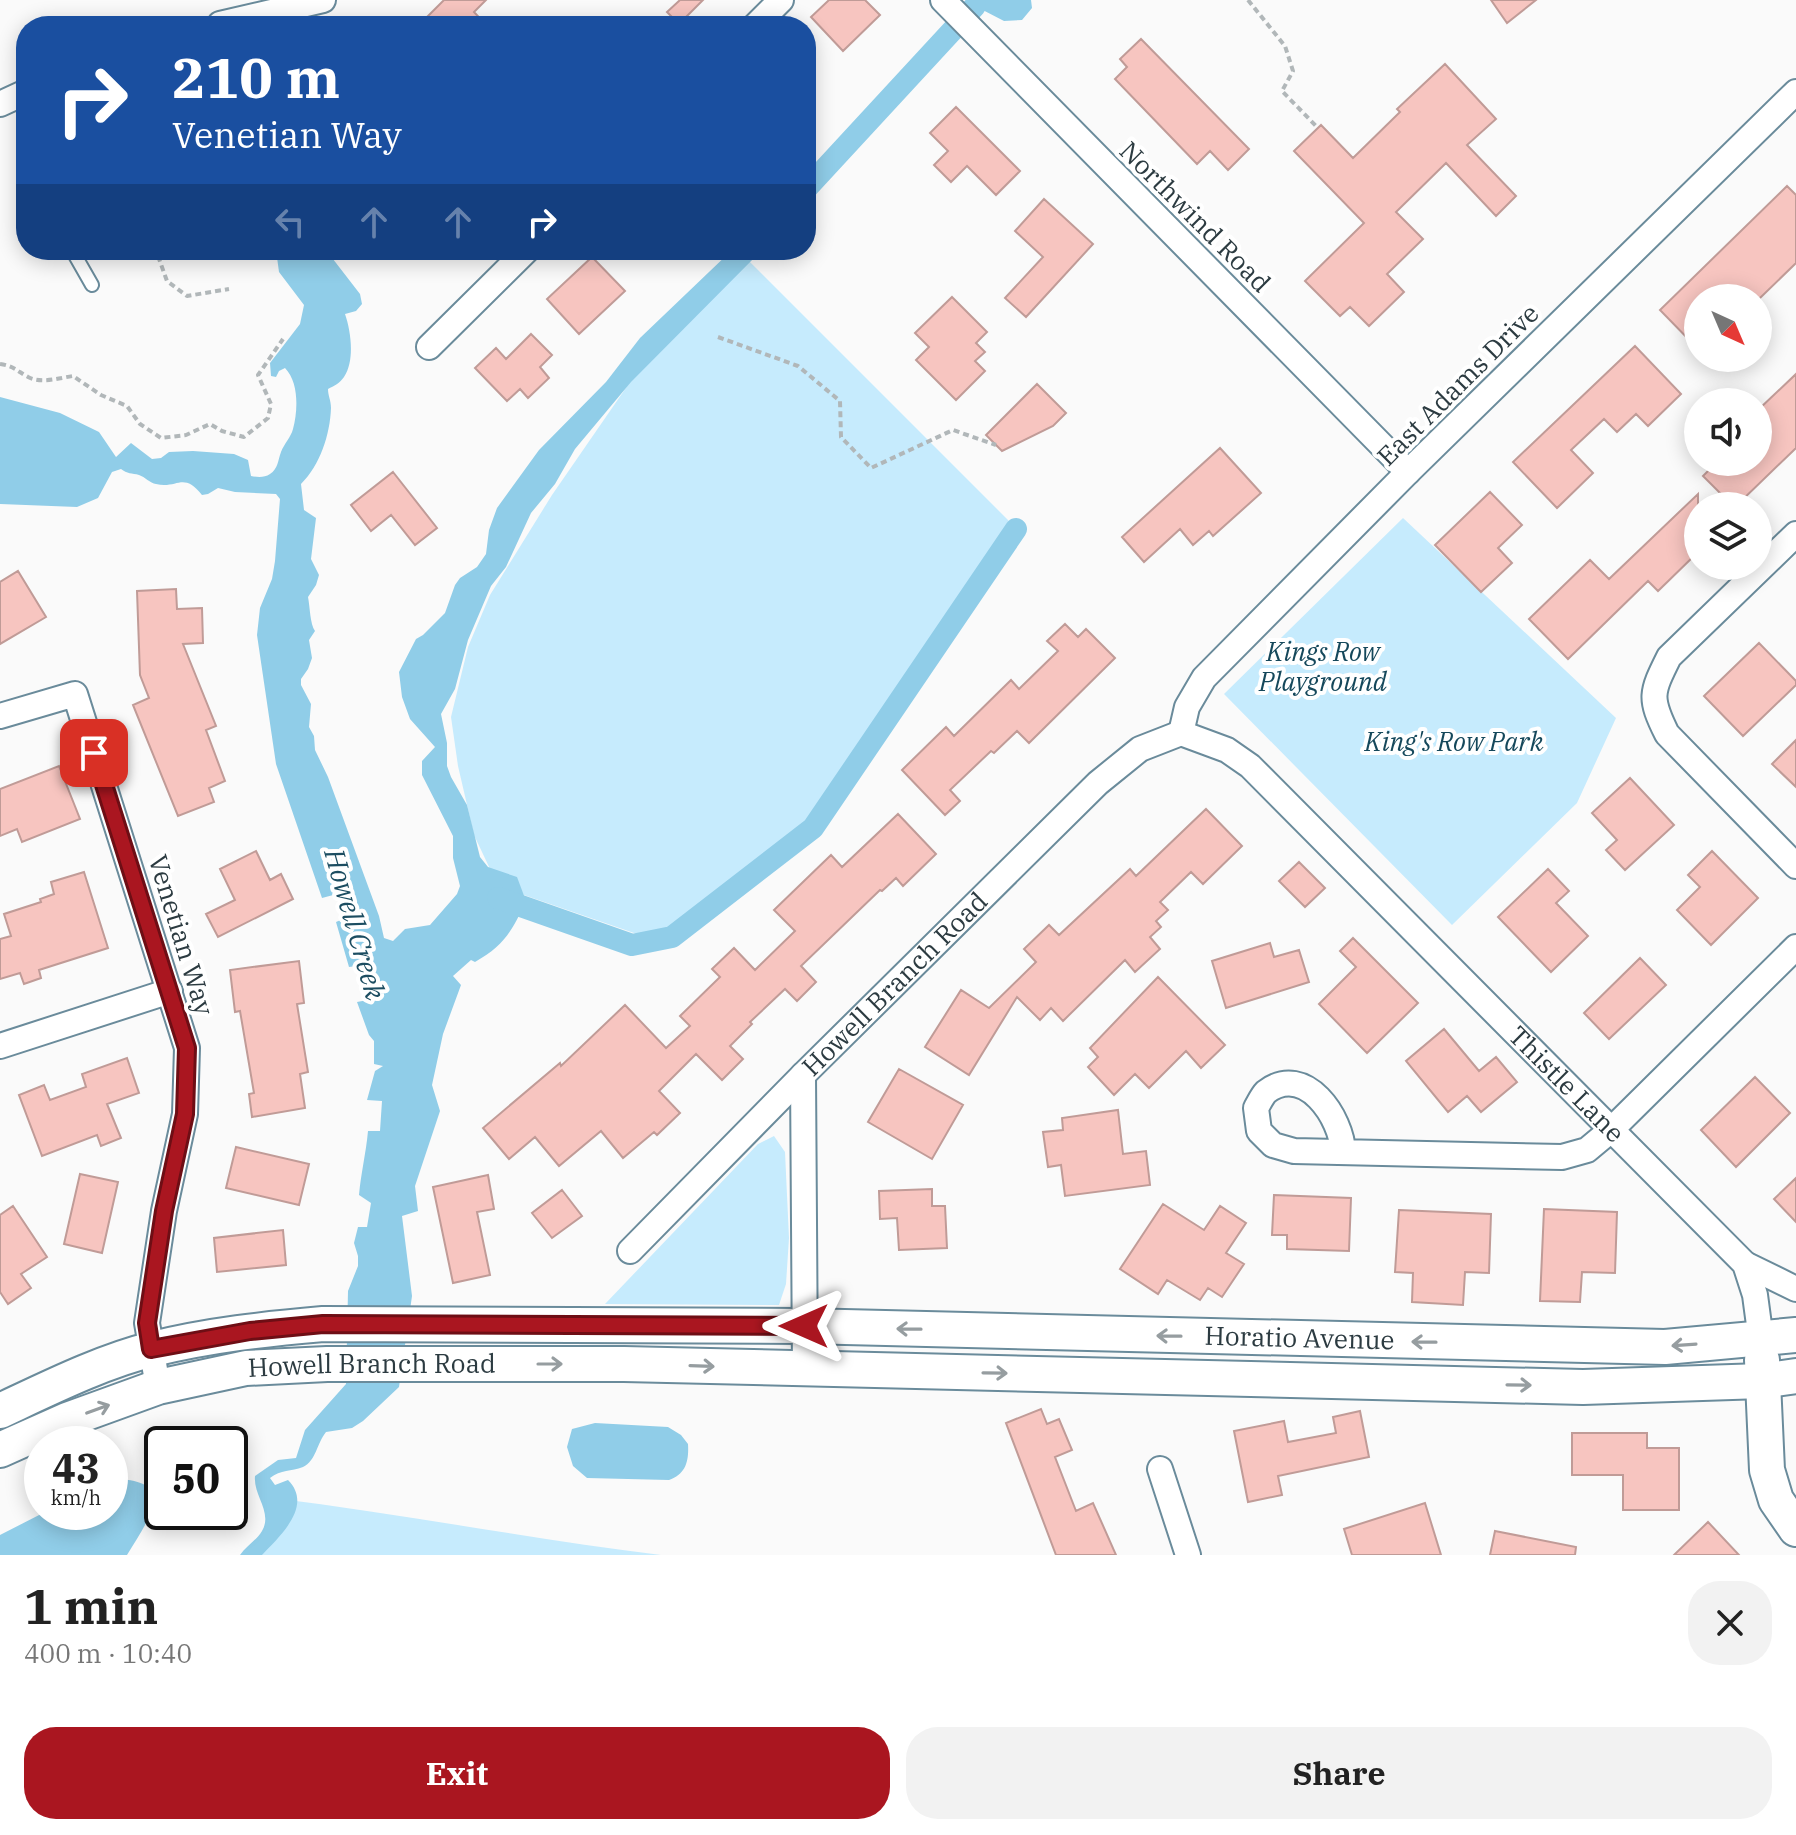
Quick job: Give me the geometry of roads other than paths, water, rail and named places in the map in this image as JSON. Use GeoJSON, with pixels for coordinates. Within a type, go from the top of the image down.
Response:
{"type":"FeatureCollection","features":[{"type":"Feature","properties":{"kind":"main road","name":"Howell Branch Road"},"geometry":{"type":"LineString","coordinates":[[0,1411],[59,1383],[151,1349],[250,1331],[323,1324],[804,1326]]}},
{"type":"Feature","properties":{"kind":"main road","name":"Horatio Avenue"},"geometry":{"type":"LineString","coordinates":[[804,1326],[1665,1347],[1796,1335]]}},
{"type":"Feature","properties":{"kind":"main road"},"geometry":{"type":"LineString","coordinates":[[1281,1339],[1281,1380]]}},
{"type":"Feature","properties":{"kind":"main road","name":"Thistle Lane"},"geometry":{"type":"LineString","coordinates":[[1761,1340],[1767,1470],[1776,1500],[1796,1529]]}},
{"type":"Feature","properties":{"kind":"main road","name":"Howell Branch Road"},"geometry":{"type":"LineString","coordinates":[[0,1450],[67,1420],[158,1387],[246,1368],[416,1363],[805,1369]]}},
{"type":"Feature","properties":{"kind":"main road","name":"Horatio Avenue"},"geometry":{"type":"LineString","coordinates":[[805,1369],[1583,1387],[1762,1381],[1796,1376]]}},
{"type":"Feature","properties":{"kind":"street"},"geometry":{"type":"LineString","coordinates":[[254,16],[323,0]]}},
{"type":"Feature","properties":{"kind":"street"},"geometry":{"type":"LineString","coordinates":[[765,16],[781,0]]}},
{"type":"Feature","properties":{"kind":"street","name":"Northwind Road"},"geometry":{"type":"LineString","coordinates":[[943,0],[1408,472]]}},
{"type":"Feature","properties":{"kind":"street","name":"East Adams Drive"},"geometry":{"type":"LineString","coordinates":[[1181,733],[1187,707],[1204,678],[1408,472],[1796,92]]}},
{"type":"Feature","properties":{"kind":"street"},"geometry":{"type":"LineString","coordinates":[[429,347],[517,260]]}},
{"type":"Feature","properties":{"kind":"street"},"geometry":{"type":"LineString","coordinates":[[1796,534],[1669,657],[1657,681],[1653,707],[1667,734],[1796,866]]}},
{"type":"Feature","properties":{"kind":"street","name":"Venetian Way"},"geometry":{"type":"LineString","coordinates":[[0,716],[75,694],[187,1048],[185,1114],[164,1211],[147,1323],[158,1387]]}},
{"type":"Feature","properties":{"kind":"street","name":"Howell Branch Road"},"geometry":{"type":"LineString","coordinates":[[804,1326],[803,1075],[1098,783],[1140,749],[1181,733]]}},
{"type":"Feature","properties":{"kind":"street","name":"Thistle Lane"},"geometry":{"type":"LineString","coordinates":[[1181,733],[1227,750],[1250,766],[1745,1264],[1755,1295],[1761,1340]]}},
{"type":"Feature","properties":{"kind":"street"},"geometry":{"type":"LineString","coordinates":[[1343,1152],[1562,1157],[1587,1150],[1796,947]]}},
{"type":"Feature","properties":{"kind":"street"},"geometry":{"type":"LineString","coordinates":[[0,1046],[170,991]]}},
{"type":"Feature","properties":{"kind":"street"},"geometry":{"type":"LineString","coordinates":[[630,1251],[803,1075]]}},
{"type":"Feature","properties":{"kind":"street"},"geometry":{"type":"LineString","coordinates":[[1745,1264],[1796,1289]]}},
{"type":"Feature","properties":{"kind":"street"},"geometry":{"type":"LineString","coordinates":[[804,1326],[805,1369]]}},
{"type":"Feature","properties":{"kind":"street"},"geometry":{"type":"LineString","coordinates":[[1160,1469],[1188,1555]]}},
{"type":"Feature","properties":{"kind":"lane"},"geometry":{"type":"LineString","coordinates":[[78,260],[92,285]]}},
{"type":"Feature","properties":{"kind":"water"},"geometry":{"type":"Polygon","coordinates":[[[973,0],[1031,0],[1032,8],[1022,20],[1004,21],[975,6],[973,0]]]}},
{"type":"Feature","properties":{"kind":"water","name":"Howell Creek"},"geometry":{"type":"Polygon","coordinates":[[[277,260],[334,260],[360,294],[362,304],[356,311],[345,314],[350,337],[350,363],[342,379],[328,389],[331,408],[329,429],[319,459],[301,484],[304,510],[316,518],[311,559],[319,575],[308,597],[315,631],[309,640],[312,658],[301,685],[311,704],[309,727],[314,736],[315,750],[328,777],[379,916],[384,938],[393,941],[405,929],[430,925],[457,894],[460,886],[453,858],[453,836],[422,775],[422,761],[435,747],[410,719],[402,697],[399,672],[416,639],[445,613],[455,585],[477,567],[486,554],[489,530],[497,508],[539,450],[606,382],[640,338],[722,260],[752,260],[631,382],[575,449],[555,484],[531,513],[506,567],[491,586],[468,640],[455,689],[441,714],[447,743],[447,766],[467,805],[480,857],[488,867],[517,877],[526,901],[500,944],[475,962],[471,960],[453,976],[461,985],[443,1034],[432,1085],[440,1111],[415,1186],[418,1211],[402,1216],[412,1296],[399,1387],[352,1428],[326,1432],[307,1464],[270,1478],[275,1485],[288,1480],[295,1490],[296,1510],[285,1530],[262,1555],[240,1555],[260,1535],[265,1524],[255,1476],[278,1460],[296,1458],[305,1430],[346,1384],[348,1291],[358,1266],[354,1243],[358,1227],[367,1227],[371,1203],[359,1195],[360,1187],[368,1131],[380,1131],[382,1101],[367,1100],[375,1071],[383,1066],[374,1064],[374,1041],[357,1002],[373,999],[365,965],[349,967],[336,922],[343,919],[337,894],[322,898],[276,764],[257,635],[260,608],[272,579],[280,499],[276,494],[218,488],[202,495],[185,482],[156,484],[121,469],[112,472],[98,498],[77,507],[0,504],[0,397],[60,413],[99,432],[116,457],[131,443],[152,459],[161,458],[169,452],[234,454],[248,460],[251,476],[268,475],[276,467],[292,432],[296,405],[290,374],[285,368],[276,377],[271,376],[270,363],[300,324],[304,305],[279,272],[277,260]]]}},
{"type":"Feature","properties":{"kind":"water"},"geometry":{"type":"Polygon","coordinates":[[[595,1423],[668,1427],[688,1444],[685,1466],[669,1480],[587,1478],[573,1466],[567,1447],[572,1429],[595,1423]]]}},
{"type":"Feature","properties":{"kind":"water"},"geometry":{"type":"Polygon","coordinates":[[[128,1481],[144,1485],[144,1526],[127,1555],[0,1555],[0,1535],[24,1523],[24,1530],[128,1530],[128,1481]]]}},
{"type":"Feature","properties":{"kind":"waterway"},"geometry":{"type":"LineString","coordinates":[[816,178],[975,6]]}},
{"type":"Feature","properties":{"kind":"waterway"},"geometry":{"type":"LineString","coordinates":[[498,898],[632,945],[672,937],[813,828],[1016,529]]}},
{"type":"Feature","properties":{"kind":"park label","name":"Kings Row Playground"},"geometry":{"type":"Point","coordinates":[1323,667]}},
{"type":"Feature","properties":{"kind":"park label","name":"King's Row Park"},"geometry":{"type":"Point","coordinates":[1454,742]}}]}
